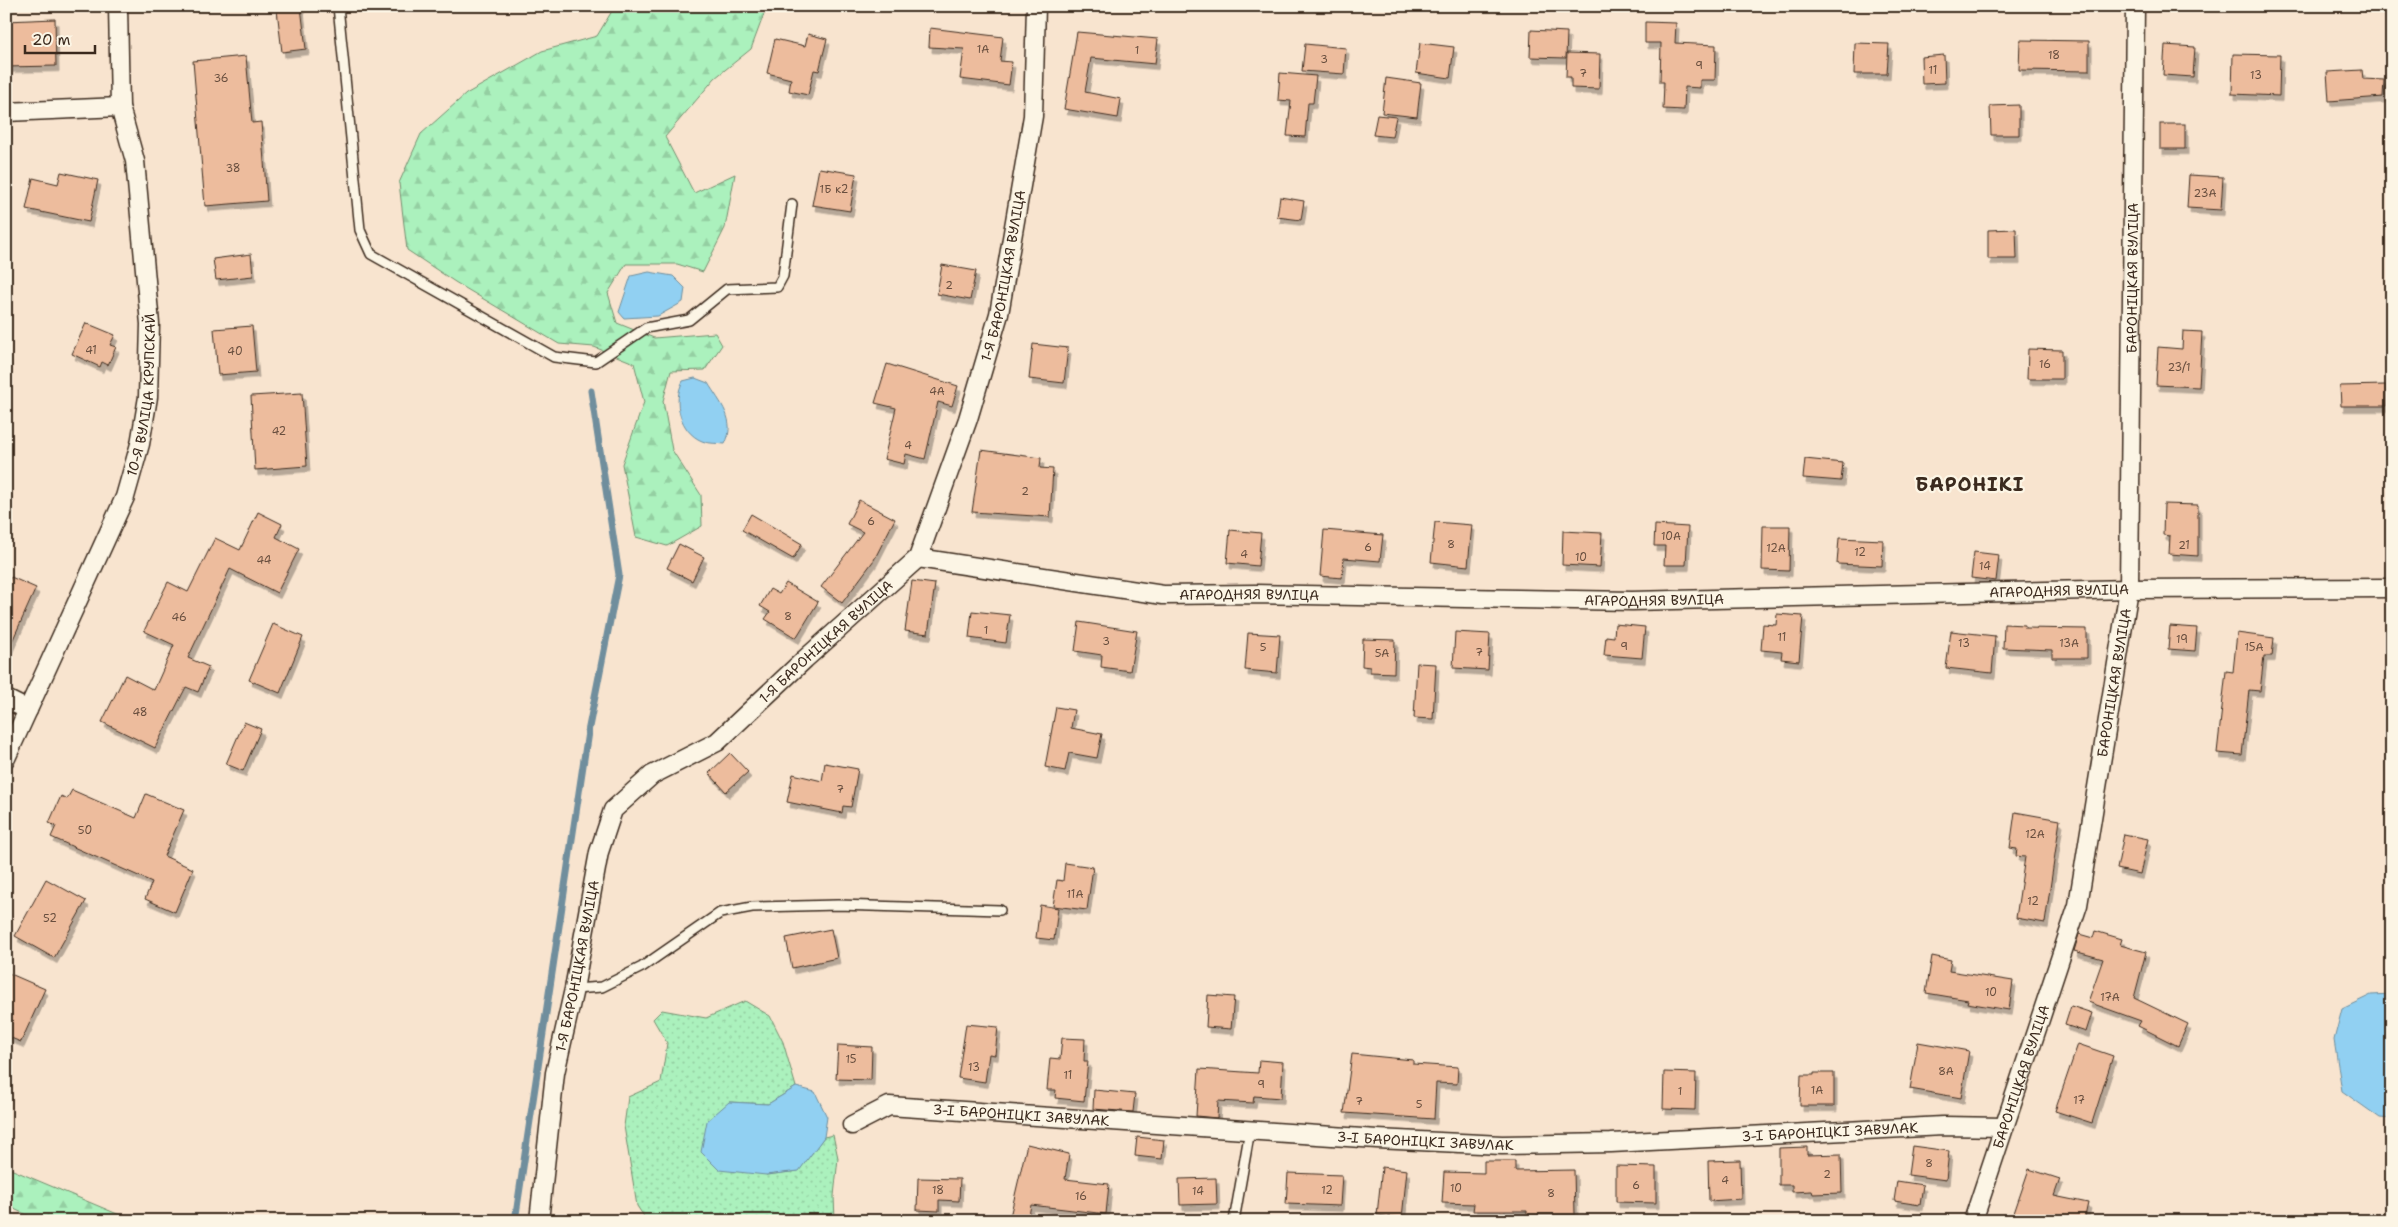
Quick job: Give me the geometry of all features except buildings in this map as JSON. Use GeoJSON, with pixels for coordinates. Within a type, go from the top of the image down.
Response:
{"type":"FeatureCollection","features":[{"type":"Feature","properties":{"kind":"street","name":"10-Я ВУЛІЦА КРУПСКАЙ"},"geometry":{"type":"LineString","coordinates":[[6,758],[125,497],[140,444],[148,397],[150,324],[135,161],[120,107],[118,6]]}},
{"type":"Feature","properties":{"kind":"street","name":"1-Я БАРОНІЦКАЯ ВУЛІЦА"},"geometry":{"type":"LineString","coordinates":[[539,1221],[555,1073],[574,989],[599,852],[612,810],[652,775],[717,742],[804,659],[918,558],[968,418],[998,314],[1033,116],[1036,6]]}},
{"type":"Feature","properties":{"kind":"street","name":"БАРОНІЦКАЯ ВУЛІЦА"},"geometry":{"type":"LineString","coordinates":[[1973,1221],[2078,906],[2129,588],[2135,6]]}},
{"type":"Feature","properties":{"kind":"street"},"geometry":{"type":"LineString","coordinates":[[6,112],[120,107]]}},
{"type":"Feature","properties":{"kind":"street","name":"АГАРОДНЯЯ ВУЛІЦА"},"geometry":{"type":"LineString","coordinates":[[918,558],[1163,595],[1256,594],[1632,601],[2129,588],[2392,588]]}},
{"type":"Feature","properties":{"kind":"street"},"geometry":{"type":"LineString","coordinates":[[6,699],[28,710]]}},
{"type":"Feature","properties":{"kind":"street","name":"3-І БАРОНІЦКІ ЗАВУЛАК"},"geometry":{"type":"LineString","coordinates":[[852,1125],[889,1106],[1502,1145],[1611,1143],[1943,1126],[2004,1127]]}},
{"type":"Feature","properties":{"kind":"lane"},"geometry":{"type":"LineString","coordinates":[[338,6],[360,230],[371,254],[554,357],[596,362],[646,328],[689,320],[728,288],[777,288],[783,276],[792,204]]}},
{"type":"Feature","properties":{"kind":"lane"},"geometry":{"type":"LineString","coordinates":[[574,989],[602,987],[642,967],[720,913],[752,907],[838,905],[1000,910]]}},
{"type":"Feature","properties":{"kind":"lane"},"geometry":{"type":"LineString","coordinates":[[1234,1221],[1250,1130]]}},
{"type":"Feature","properties":{"kind":"green space"},"geometry":{"type":"Polygon","coordinates":[[[615,6],[767,6],[751,49],[715,78],[665,137],[694,193],[735,174],[725,228],[703,272],[677,264],[626,264],[608,293],[617,323],[654,338],[715,333],[722,345],[705,370],[671,371],[663,401],[672,450],[701,495],[702,526],[667,546],[636,537],[622,464],[644,402],[634,363],[594,347],[559,344],[455,282],[407,250],[399,183],[421,134],[466,94],[542,51],[597,36],[615,6]]]}},
{"type":"Feature","properties":{"kind":"green space"},"geometry":{"type":"Polygon","coordinates":[[[745,1001],[770,1016],[783,1042],[796,1087],[768,1104],[729,1102],[766,1175],[798,1171],[824,1137],[833,1135],[838,1158],[834,1196],[835,1221],[647,1221],[637,1206],[624,1126],[628,1097],[661,1082],[667,1043],[653,1019],[662,1010],[706,1018],[745,1001]]]}},
{"type":"Feature","properties":{"kind":"green space"},"geometry":{"type":"Polygon","coordinates":[[[8,1168],[134,1221],[41,1221],[16,1210],[6,1201],[8,1168]]]}},
{"type":"Feature","properties":{"kind":"water"},"geometry":{"type":"Polygon","coordinates":[[[649,272],[673,276],[685,288],[683,302],[658,316],[624,318],[619,312],[631,276],[649,272]]]}},
{"type":"Feature","properties":{"kind":"water"},"geometry":{"type":"Polygon","coordinates":[[[695,378],[708,383],[726,412],[729,427],[725,444],[710,443],[694,437],[683,423],[678,406],[680,389],[683,381],[695,378]]]}},
{"type":"Feature","properties":{"kind":"water"},"geometry":{"type":"Polygon","coordinates":[[[2392,994],[2392,1119],[2380,1118],[2342,1091],[2334,1040],[2342,1009],[2371,995],[2392,994]]]}},
{"type":"Feature","properties":{"kind":"water"},"geometry":{"type":"Polygon","coordinates":[[[796,1087],[815,1092],[827,1117],[824,1137],[799,1171],[766,1175],[719,1170],[701,1152],[707,1121],[729,1102],[768,1104],[796,1087]]]}},
{"type":"Feature","properties":{"kind":"waterway"},"geometry":{"type":"LineString","coordinates":[[515,1221],[588,732],[619,575],[591,391]]}},
{"type":"Feature","properties":{"kind":"district","name":"БАРОНІКІ"},"geometry":{"type":"Point","coordinates":[1970,484]}}]}
